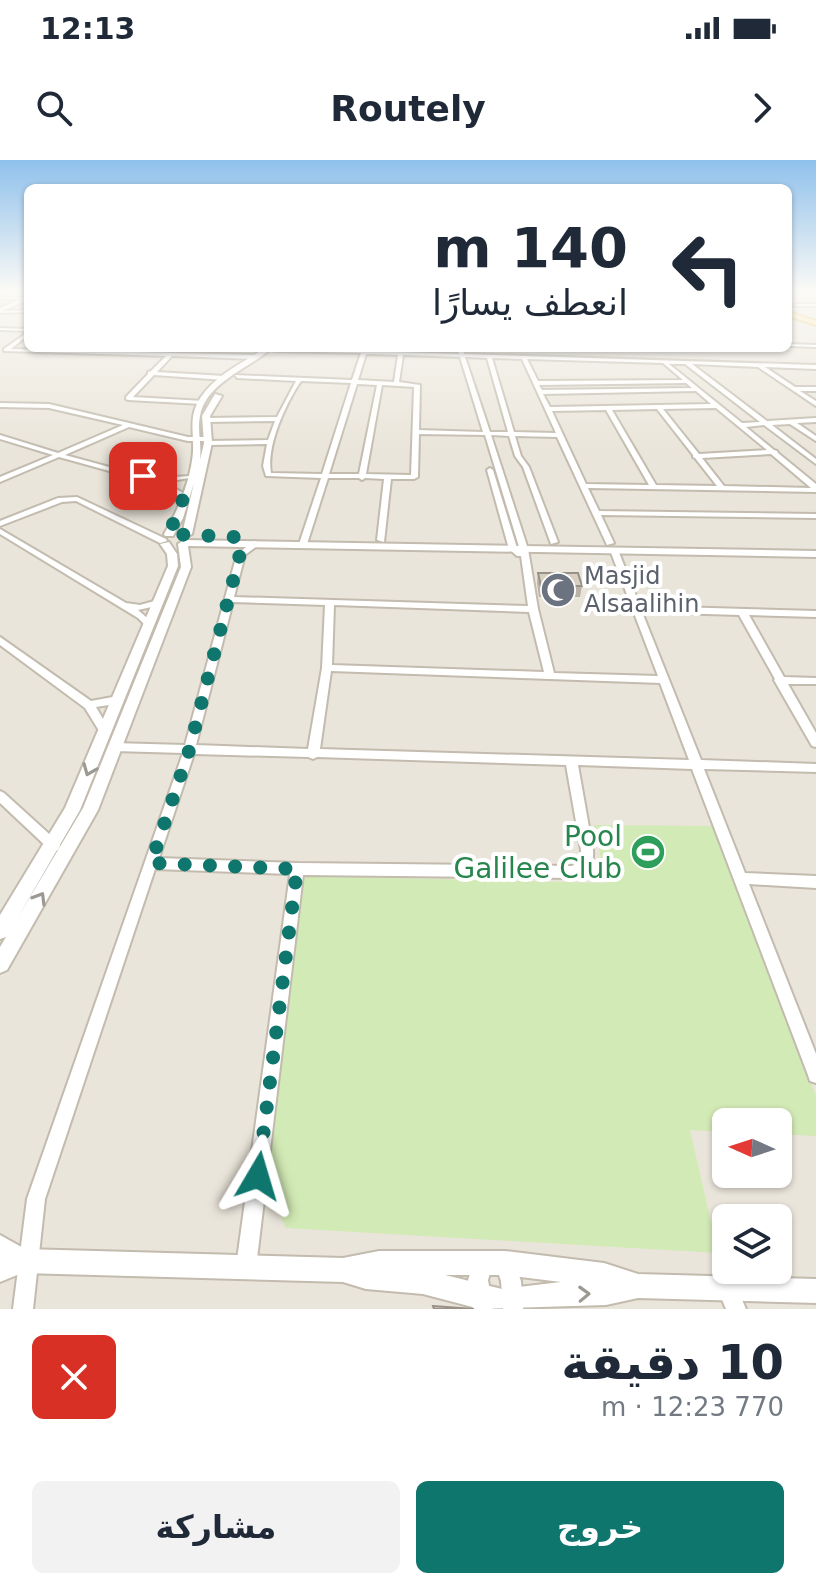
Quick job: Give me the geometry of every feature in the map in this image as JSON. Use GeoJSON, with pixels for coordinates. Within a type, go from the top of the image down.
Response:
{"type":"FeatureCollection","features":[{"type":"Feature","properties":{"kind":"street"},"geometry":{"type":"LineString","coordinates":[[792,345],[816,346]]}},
{"type":"Feature","properties":{"kind":"street"},"geometry":{"type":"LineString","coordinates":[[3,352],[24,351]]}},
{"type":"Feature","properties":{"kind":"street"},"geometry":{"type":"LineString","coordinates":[[140,352],[256,357]]}},
{"type":"Feature","properties":{"kind":"street"},"geometry":{"type":"LineString","coordinates":[[0,931],[54,846],[173,566],[167,538],[197,451],[194,438],[197,412],[202,402],[225,378],[265,352]]}},
{"type":"Feature","properties":{"kind":"street"},"geometry":{"type":"LineString","coordinates":[[0,964],[81,828],[186,567],[186,539],[208,439],[206,420],[212,403],[237,376],[268,352]]}},
{"type":"Feature","properties":{"kind":"street"},"geometry":{"type":"LineString","coordinates":[[304,541],[364,352],[816,367]]}},
{"type":"Feature","properties":{"kind":"street"},"geometry":{"type":"LineString","coordinates":[[461,352],[474,396],[472,402],[518,548],[550,677]]}},
{"type":"Feature","properties":{"kind":"street"},"geometry":{"type":"LineString","coordinates":[[478,352],[479,356]]}},
{"type":"Feature","properties":{"kind":"street"},"geometry":{"type":"LineString","coordinates":[[591,352],[598,360]]}},
{"type":"Feature","properties":{"kind":"street"},"geometry":{"type":"LineString","coordinates":[[397,382],[401,353]]}},
{"type":"Feature","properties":{"kind":"street"},"geometry":{"type":"LineString","coordinates":[[171,354],[128,398],[202,402]]}},
{"type":"Feature","properties":{"kind":"street"},"geometry":{"type":"LineString","coordinates":[[489,357],[512,435],[554,542]]}},
{"type":"Feature","properties":{"kind":"street"},"geometry":{"type":"LineString","coordinates":[[524,358],[612,546],[816,1075]]}},
{"type":"Feature","properties":{"kind":"street"},"geometry":{"type":"LineString","coordinates":[[567,359],[584,383]]}},
{"type":"Feature","properties":{"kind":"street"},"geometry":{"type":"LineString","coordinates":[[625,361],[642,382]]}},
{"type":"Feature","properties":{"kind":"street"},"geometry":{"type":"LineString","coordinates":[[664,362],[816,489]]}},
{"type":"Feature","properties":{"kind":"street"},"geometry":{"type":"LineString","coordinates":[[687,363],[816,462]]}},
{"type":"Feature","properties":{"kind":"street"},"geometry":{"type":"LineString","coordinates":[[759,365],[816,404]]}},
{"type":"Feature","properties":{"kind":"street"},"geometry":{"type":"LineString","coordinates":[[804,367],[816,374]]}},
{"type":"Feature","properties":{"kind":"street"},"geometry":{"type":"LineString","coordinates":[[150,373],[225,378]]}},
{"type":"Feature","properties":{"kind":"street"},"geometry":{"type":"LineString","coordinates":[[237,376],[397,382],[418,386],[414,477],[268,475],[265,470],[271,442],[300,379]]}},
{"type":"Feature","properties":{"kind":"street"},"geometry":{"type":"LineString","coordinates":[[362,478],[380,382]]}},
{"type":"Feature","properties":{"kind":"street"},"geometry":{"type":"LineString","coordinates":[[537,383],[685,382]]}},
{"type":"Feature","properties":{"kind":"street"},"geometry":{"type":"LineString","coordinates":[[792,389],[816,389]]}},
{"type":"Feature","properties":{"kind":"street"},"geometry":{"type":"LineString","coordinates":[[542,392],[695,390]]}},
{"type":"Feature","properties":{"kind":"street"},"geometry":{"type":"LineString","coordinates":[[0,405],[49,406],[171,435],[271,442]]}},
{"type":"Feature","properties":{"kind":"street"},"geometry":{"type":"LineString","coordinates":[[549,409],[717,406]]}},
{"type":"Feature","properties":{"kind":"street"},"geometry":{"type":"LineString","coordinates":[[659,407],[721,487]]}},
{"type":"Feature","properties":{"kind":"street"},"geometry":{"type":"LineString","coordinates":[[608,408],[653,486]]}},
{"type":"Feature","properties":{"kind":"street"},"geometry":{"type":"LineString","coordinates":[[206,420],[280,419]]}},
{"type":"Feature","properties":{"kind":"street"},"geometry":{"type":"LineString","coordinates":[[743,425],[816,420]]}},
{"type":"Feature","properties":{"kind":"street"},"geometry":{"type":"LineString","coordinates":[[793,423],[816,439]]}},
{"type":"Feature","properties":{"kind":"street"},"geometry":{"type":"LineString","coordinates":[[0,480],[127,426]]}},
{"type":"Feature","properties":{"kind":"street"},"geometry":{"type":"LineString","coordinates":[[416,432],[560,435]]}},
{"type":"Feature","properties":{"kind":"street"},"geometry":{"type":"LineString","coordinates":[[0,437],[143,476],[169,480],[190,477]]}},
{"type":"Feature","properties":{"kind":"street"},"geometry":{"type":"LineString","coordinates":[[695,456],[775,452]]}},
{"type":"Feature","properties":{"kind":"street"},"geometry":{"type":"LineString","coordinates":[[143,476],[184,496]]}},
{"type":"Feature","properties":{"kind":"street"},"geometry":{"type":"LineString","coordinates":[[381,540],[388,478]]}},
{"type":"Feature","properties":{"kind":"street"},"geometry":{"type":"LineString","coordinates":[[585,486],[816,489]]}},
{"type":"Feature","properties":{"kind":"street"},"geometry":{"type":"LineString","coordinates":[[0,524],[72,499],[167,538],[237,544],[258,540],[518,548],[816,547]]}},
{"type":"Feature","properties":{"kind":"street"},"geometry":{"type":"LineString","coordinates":[[597,513],[816,516]]}},
{"type":"Feature","properties":{"kind":"street"},"geometry":{"type":"LineString","coordinates":[[0,531],[149,624]]}},
{"type":"Feature","properties":{"kind":"street"},"geometry":{"type":"LineString","coordinates":[[304,541],[381,540],[518,548],[554,542],[816,554]]}},
{"type":"Feature","properties":{"kind":"street"},"geometry":{"type":"LineString","coordinates":[[23,1309],[18,1264],[30,1241],[36,1199],[189,751],[228,599],[237,544]]}},
{"type":"Feature","properties":{"kind":"street"},"geometry":{"type":"LineString","coordinates":[[228,599],[533,609]]}},
{"type":"Feature","properties":{"kind":"street"},"geometry":{"type":"LineString","coordinates":[[120,604],[140,608],[158,603]]}},
{"type":"Feature","properties":{"kind":"street"},"geometry":{"type":"LineString","coordinates":[[313,755],[327,668],[330,604]]}},
{"type":"Feature","properties":{"kind":"street"},"geometry":{"type":"LineString","coordinates":[[636,609],[816,614]]}},
{"type":"Feature","properties":{"kind":"street"},"geometry":{"type":"LineString","coordinates":[[743,613],[816,743]]}},
{"type":"Feature","properties":{"kind":"street"},"geometry":{"type":"LineString","coordinates":[[0,640],[5,651],[89,705],[105,731]]}},
{"type":"Feature","properties":{"kind":"street"},"geometry":{"type":"LineString","coordinates":[[327,668],[662,680]]}},
{"type":"Feature","properties":{"kind":"street"},"geometry":{"type":"LineString","coordinates":[[779,680],[816,681]]}},
{"type":"Feature","properties":{"kind":"street"},"geometry":{"type":"LineString","coordinates":[[89,705],[118,700]]}},
{"type":"Feature","properties":{"kind":"street"},"geometry":{"type":"LineString","coordinates":[[114,747],[816,768]]}},
{"type":"Feature","properties":{"kind":"street"},"geometry":{"type":"LineString","coordinates":[[151,863],[297,869],[574,872],[587,862],[587,850],[571,760]]}},
{"type":"Feature","properties":{"kind":"street"},"geometry":{"type":"LineString","coordinates":[[0,796],[54,846]]}},
{"type":"Feature","properties":{"kind":"street"},"geometry":{"type":"LineString","coordinates":[[246,1267],[297,869]]}},
{"type":"Feature","properties":{"kind":"street"},"geometry":{"type":"LineString","coordinates":[[740,878],[816,882]]}},
{"type":"Feature","properties":{"kind":"street"},"geometry":{"type":"LineString","coordinates":[[0,1247],[18,1264],[343,1270],[379,1263],[494,1263],[604,1275],[638,1286],[732,1298],[816,1291]]}},
{"type":"Feature","properties":{"kind":"street"},"geometry":{"type":"LineString","coordinates":[[482,1304],[478,1280],[494,1263]]}},
{"type":"Feature","properties":{"kind":"street"},"geometry":{"type":"LineString","coordinates":[[494,1263],[513,1305]]}},
{"type":"Feature","properties":{"kind":"street"},"geometry":{"type":"LineString","coordinates":[[343,1270],[366,1277],[433,1284],[482,1304],[513,1305],[551,1295],[614,1292],[638,1286]]}},
{"type":"Feature","properties":{"kind":"shaded area"},"geometry":{"type":"Polygon","coordinates":[[[0,344],[24,344],[24,352],[792,352],[792,344],[816,344],[816,1309],[0,1309],[0,344]]]}},
{"type":"Feature","properties":{"kind":"green space"},"geometry":{"type":"Polygon","coordinates":[[[594,825],[712,826],[816,1096],[816,1136],[792,1135],[792,1108],[712,1108],[712,1131],[690,1130],[712,1227],[712,1253],[286,1228],[265,1181],[305,876],[606,883],[594,825]]]}},
{"type":"Feature","properties":{"kind":"building"},"geometry":{"type":"Polygon","coordinates":[[[538,573],[578,573],[582,586],[541,586],[538,573]]]}},
{"type":"Feature","properties":{"kind":"building"},"geometry":{"type":"Polygon","coordinates":[[[433,1306],[474,1309],[434,1309],[433,1306]]]}},
{"type":"Feature","properties":{"kind":"place","name":"Masjid Alsaalihin"},"geometry":{"type":"Point","coordinates":[558,590]}},
{"type":"Feature","properties":{"kind":"place","name":"Pool Galilee Club"},"geometry":{"type":"Point","coordinates":[648,852]}},
{"type":"Feature","properties":{"kind":"route"},"geometry":{"type":"LineString","coordinates":[[143,476],[178,490],[184,496],[176,525],[169,534],[184,532],[199,537],[236,537],[234,542],[241,550],[189,751],[151,863],[297,869],[258,1176]]}}]}
